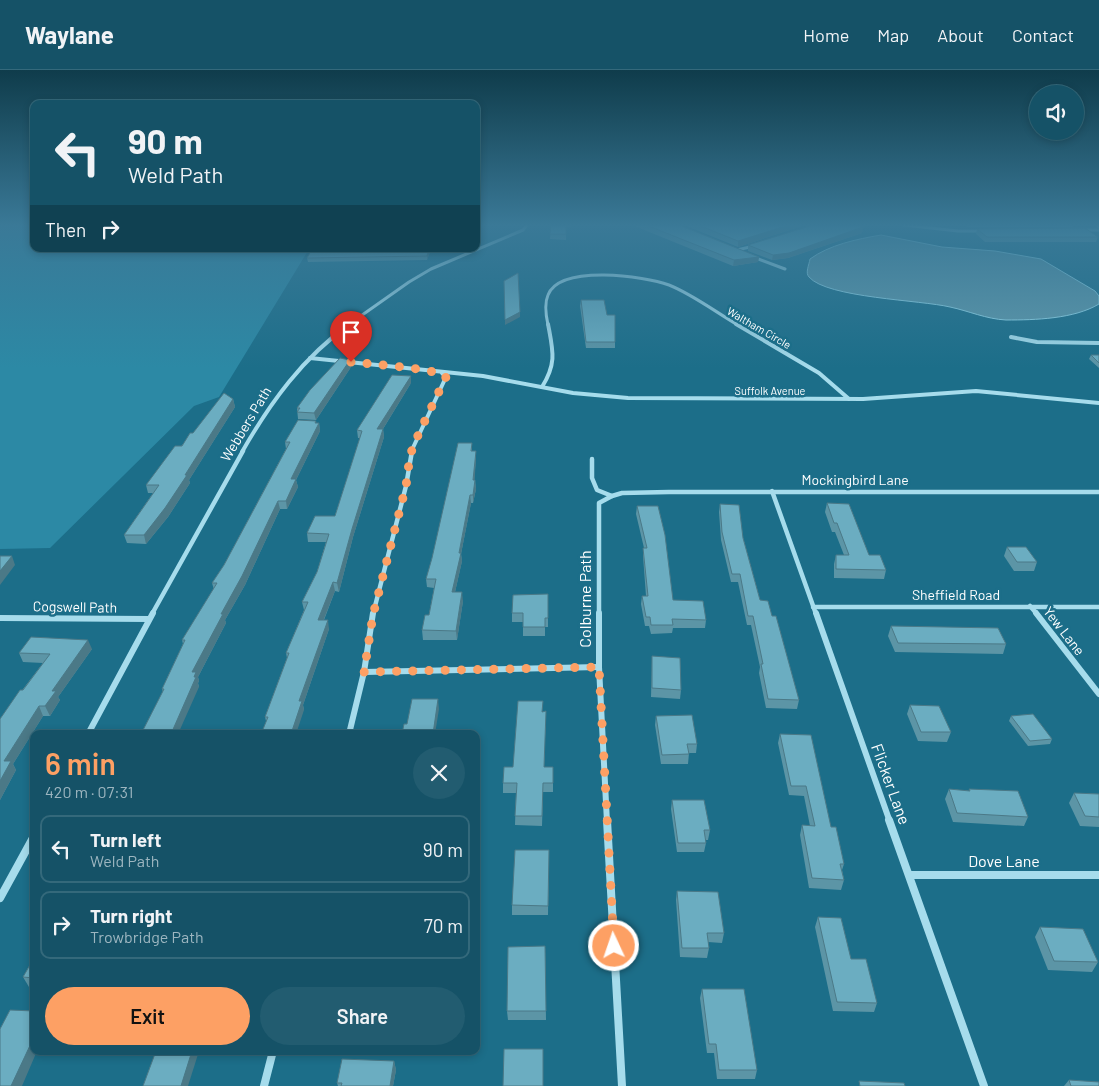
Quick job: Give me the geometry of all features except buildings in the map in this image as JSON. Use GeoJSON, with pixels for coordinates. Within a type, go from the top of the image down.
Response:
{"type":"FeatureCollection","features":[{"type":"Feature","properties":{"kind":"street","name":"Webbers Path"},"geometry":{"type":"LineString","coordinates":[[90,730],[188,547],[261,419],[280,392],[310,358],[333,336],[425,272]]}},
{"type":"Feature","properties":{"kind":"street","name":"Waltham Circle"},"geometry":{"type":"LineString","coordinates":[[542,387],[553,369],[547,315],[546,299],[548,291],[568,280],[605,274],[651,278],[672,286],[819,373],[849,400]]}},
{"type":"Feature","properties":{"kind":"street"},"geometry":{"type":"LineString","coordinates":[[1011,337],[1037,342],[1099,344]]}},
{"type":"Feature","properties":{"kind":"street","name":"Suffolk Avenue"},"geometry":{"type":"LineString","coordinates":[[310,358],[442,374],[483,376],[595,396],[628,398],[849,400],[976,391],[1099,402]]}},
{"type":"Feature","properties":{"kind":"street"},"geometry":{"type":"LineString","coordinates":[[350,730],[364,672],[373,615],[406,486],[410,455],[446,377],[442,374]]}},
{"type":"Feature","properties":{"kind":"street"},"geometry":{"type":"LineString","coordinates":[[592,459],[592,478],[596,490],[612,496]]}},
{"type":"Feature","properties":{"kind":"street","name":"Mockingbird Lane"},"geometry":{"type":"LineString","coordinates":[[612,496],[622,493],[669,492],[1099,492]]}},
{"type":"Feature","properties":{"kind":"street","name":"Flicker Lane"},"geometry":{"type":"LineString","coordinates":[[772,492],[984,1086]]}},
{"type":"Feature","properties":{"kind":"street","name":"Colburne Path"},"geometry":{"type":"LineString","coordinates":[[612,496],[599,503],[599,667],[622,1086]]}},
{"type":"Feature","properties":{"kind":"street","name":"Yew Lane"},"geometry":{"type":"LineString","coordinates":[[1030,606],[1099,694]]}},
{"type":"Feature","properties":{"kind":"street","name":"Sheffield Road"},"geometry":{"type":"LineString","coordinates":[[813,607],[1099,607]]}},
{"type":"Feature","properties":{"kind":"street","name":"Cogswell Path"},"geometry":{"type":"LineString","coordinates":[[0,618],[149,619]]}},
{"type":"Feature","properties":{"kind":"street"},"geometry":{"type":"LineString","coordinates":[[364,672],[599,667]]}},
{"type":"Feature","properties":{"kind":"street"},"geometry":{"type":"LineString","coordinates":[[0,898],[30,843]]}},
{"type":"Feature","properties":{"kind":"street","name":"Dove Lane"},"geometry":{"type":"LineString","coordinates":[[910,875],[1099,875]]}},
{"type":"Feature","properties":{"kind":"street"},"geometry":{"type":"LineString","coordinates":[[264,1086],[272,1055]]}},
{"type":"Feature","properties":{"kind":"shaded area"},"geometry":{"type":"Polygon","coordinates":[[[0,272],[295,272],[219,397],[194,406],[50,548],[0,549],[0,272]]]}},
{"type":"Feature","properties":{"kind":"shaded area"},"geometry":{"type":"Polygon","coordinates":[[[807,272],[1064,272],[1095,291],[1099,296],[1099,304],[1066,316],[1029,320],[1006,320],[985,317],[950,307],[835,290],[819,284],[807,272]]]}},
{"type":"Feature","properties":{"kind":"route"},"geometry":{"type":"LineString","coordinates":[[351,362],[428,371],[442,374],[446,377],[410,455],[406,486],[373,615],[364,672],[599,667],[614,946]]}}]}
